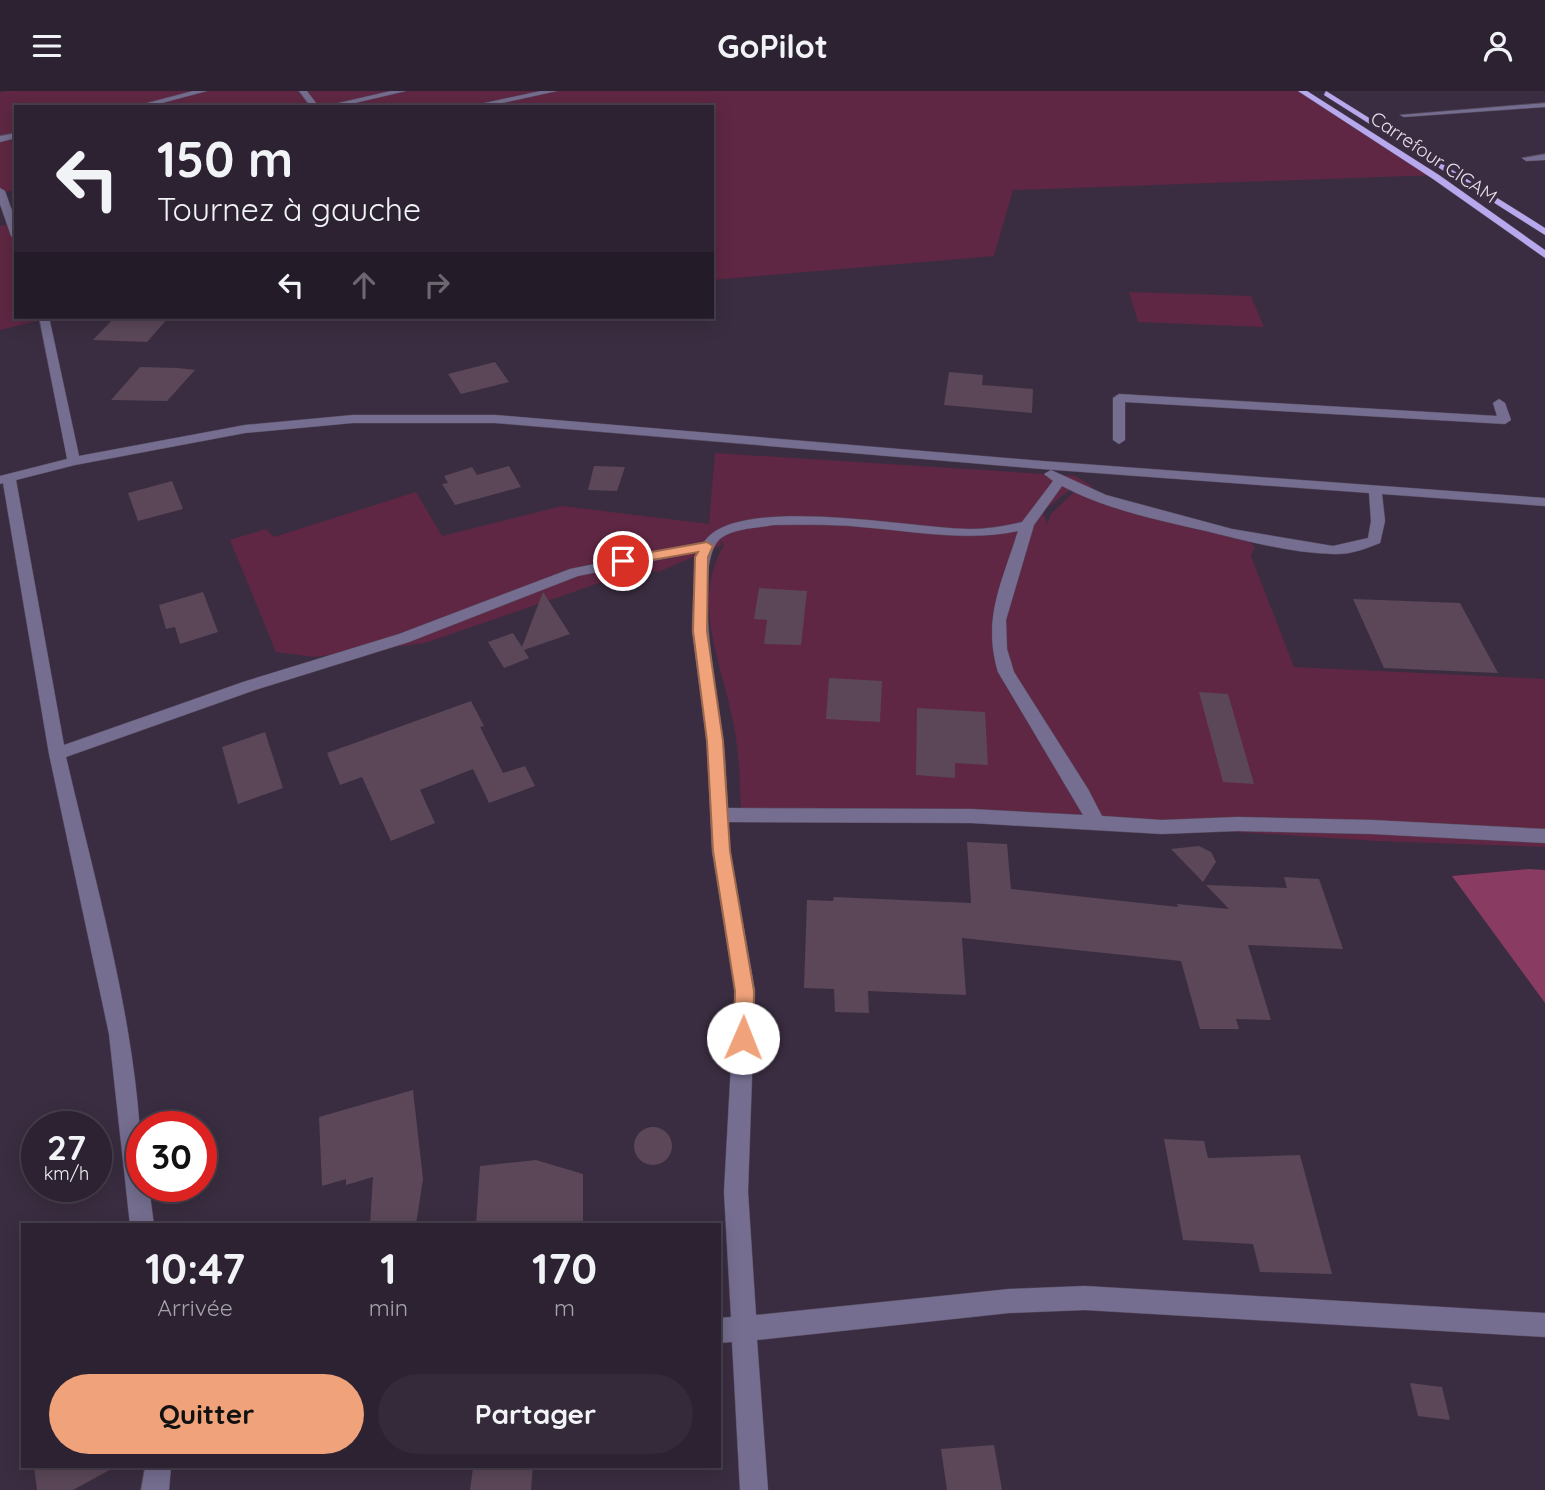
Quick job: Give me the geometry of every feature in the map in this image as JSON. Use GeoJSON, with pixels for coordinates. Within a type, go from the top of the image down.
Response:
{"type":"FeatureCollection","features":[{"type":"Feature","properties":{"kind":"main road","name":"Carrefour CICAM"},"geometry":{"type":"LineString","coordinates":[[1302,91],[1436,177],[1545,255]]}},
{"type":"Feature","properties":{"kind":"main road"},"geometry":{"type":"LineString","coordinates":[[1324,91],[1545,232]]}},
{"type":"Feature","properties":{"kind":"street"},"geometry":{"type":"LineString","coordinates":[[144,105],[203,91]]}},
{"type":"Feature","properties":{"kind":"street"},"geometry":{"type":"LineString","coordinates":[[336,105],[402,91]]}},
{"type":"Feature","properties":{"kind":"street"},"geometry":{"type":"LineString","coordinates":[[480,105],[553,91]]}},
{"type":"Feature","properties":{"kind":"street"},"geometry":{"type":"LineString","coordinates":[[1404,115],[1545,105]]}},
{"type":"Feature","properties":{"kind":"street"},"geometry":{"type":"LineString","coordinates":[[1526,158],[1545,157]]}},
{"type":"Feature","properties":{"kind":"street"},"geometry":{"type":"LineString","coordinates":[[1,193],[14,230]]}},
{"type":"Feature","properties":{"kind":"street"},"geometry":{"type":"LineString","coordinates":[[44,319],[74,461]]}},
{"type":"Feature","properties":{"kind":"street"},"geometry":{"type":"LineString","coordinates":[[1119,440],[1119,398],[1505,420],[1499,403]]}},
{"type":"Feature","properties":{"kind":"street"},"geometry":{"type":"LineString","coordinates":[[142,1223],[119,1034],[57,754],[4,479],[74,461],[245,429],[353,419],[495,419],[1042,465],[1545,502]]}},
{"type":"Feature","properties":{"kind":"street"},"geometry":{"type":"LineString","coordinates":[[1042,465],[1059,481],[1102,498],[1294,547],[1334,550],[1358,547],[1375,540],[1378,521],[1375,489]]}},
{"type":"Feature","properties":{"kind":"street"},"geometry":{"type":"LineString","coordinates":[[1059,481],[1027,525],[998,620],[999,649],[1006,672],[1083,794],[1095,821]]}},
{"type":"Feature","properties":{"kind":"street"},"geometry":{"type":"LineString","coordinates":[[754,1490],[736,1192],[745,991],[721,851],[715,741],[700,631],[702,557],[715,536],[736,527],[774,521],[858,522],[967,533],[994,532],[1027,525]]}},
{"type":"Feature","properties":{"kind":"street"},"geometry":{"type":"LineString","coordinates":[[57,754],[249,686],[404,638],[575,572],[707,546]]}},
{"type":"Feature","properties":{"kind":"street"},"geometry":{"type":"LineString","coordinates":[[721,815],[971,816],[1095,821],[1162,827],[1237,824],[1372,827],[1545,836]]}},
{"type":"Feature","properties":{"kind":"street"},"geometry":{"type":"LineString","coordinates":[[721,1331],[1010,1301],[1085,1298],[1545,1325]]}},
{"type":"Feature","properties":{"kind":"street"},"geometry":{"type":"LineString","coordinates":[[155,1490],[158,1468]]}},
{"type":"Feature","properties":{"kind":"shaded area"},"geometry":{"type":"Polygon","coordinates":[[[1307,91],[1438,175],[1013,190],[994,256],[714,280],[714,105],[14,105],[14,190],[0,193],[0,92],[1307,91]]]}},
{"type":"Feature","properties":{"kind":"shaded area"},"geometry":{"type":"Polygon","coordinates":[[[9,224],[14,240],[14,319],[37,321],[0,330],[0,226],[9,224]]]}},
{"type":"Feature","properties":{"kind":"shaded area"},"geometry":{"type":"Polygon","coordinates":[[[1129,292],[1251,296],[1264,327],[1138,322],[1129,292]]]}},
{"type":"Feature","properties":{"kind":"shaded area"},"geometry":{"type":"Polygon","coordinates":[[[715,453],[1075,476],[1094,487],[1071,489],[1043,511],[1047,524],[1040,543],[1051,514],[1075,491],[1097,494],[1244,537],[1255,547],[1251,556],[1294,667],[1545,679],[1545,847],[1377,841],[1162,827],[741,813],[736,737],[715,649],[709,607],[715,565],[724,545],[719,538],[722,545],[658,572],[640,569],[425,643],[314,657],[276,652],[230,540],[266,529],[274,537],[416,492],[442,536],[562,506],[709,524],[715,453]]]}},
{"type":"Feature","properties":{"kind":"shaded area"},"geometry":{"type":"Polygon","coordinates":[[[1545,870],[1545,1003],[1452,876],[1545,870]]]}},
{"type":"Feature","properties":{"kind":"building"},"geometry":{"type":"Polygon","coordinates":[[[113,319],[167,319],[147,342],[93,340],[113,319]]]}},
{"type":"Feature","properties":{"kind":"building"},"geometry":{"type":"Polygon","coordinates":[[[495,362],[509,382],[461,394],[448,374],[495,362]]]}},
{"type":"Feature","properties":{"kind":"building"},"geometry":{"type":"Polygon","coordinates":[[[140,367],[195,370],[167,401],[111,400],[140,367]]]}},
{"type":"Feature","properties":{"kind":"building"},"geometry":{"type":"Polygon","coordinates":[[[949,372],[983,375],[982,385],[1033,389],[1032,413],[944,405],[949,372]]]}},
{"type":"Feature","properties":{"kind":"building"},"geometry":{"type":"Polygon","coordinates":[[[509,466],[521,487],[455,505],[442,484],[448,483],[444,476],[472,467],[477,475],[509,466]]]}},
{"type":"Feature","properties":{"kind":"building"},"geometry":{"type":"Polygon","coordinates":[[[594,466],[625,467],[617,491],[588,490],[594,466]]]}},
{"type":"Feature","properties":{"kind":"building"},"geometry":{"type":"Polygon","coordinates":[[[172,481],[183,509],[138,521],[128,493],[172,481]]]}},
{"type":"Feature","properties":{"kind":"building"},"geometry":{"type":"Polygon","coordinates":[[[759,588],[807,591],[801,645],[764,644],[767,620],[754,619],[759,588]]]}},
{"type":"Feature","properties":{"kind":"building"},"geometry":{"type":"Polygon","coordinates":[[[203,592],[218,632],[180,644],[175,627],[166,629],[159,605],[203,592]]]}},
{"type":"Feature","properties":{"kind":"building"},"geometry":{"type":"Polygon","coordinates":[[[543,592],[570,634],[524,650],[529,658],[504,668],[488,642],[513,633],[522,647],[543,592]]]}},
{"type":"Feature","properties":{"kind":"building"},"geometry":{"type":"Polygon","coordinates":[[[1353,599],[1460,603],[1498,673],[1384,668],[1353,599]]]}},
{"type":"Feature","properties":{"kind":"building"},"geometry":{"type":"Polygon","coordinates":[[[829,678],[882,681],[880,722],[826,719],[829,678]]]}},
{"type":"Feature","properties":{"kind":"building"},"geometry":{"type":"Polygon","coordinates":[[[1199,692],[1228,694],[1254,784],[1223,782],[1199,692]]]}},
{"type":"Feature","properties":{"kind":"building"},"geometry":{"type":"Polygon","coordinates":[[[471,701],[484,726],[480,727],[503,773],[525,766],[535,786],[489,803],[473,769],[420,790],[435,823],[391,841],[362,777],[340,785],[327,753],[471,701]]]}},
{"type":"Feature","properties":{"kind":"building"},"geometry":{"type":"Polygon","coordinates":[[[917,708],[985,712],[988,765],[955,763],[955,778],[916,775],[917,708]]]}},
{"type":"Feature","properties":{"kind":"building"},"geometry":{"type":"Polygon","coordinates":[[[265,732],[283,788],[238,804],[222,747],[265,732]]]}},
{"type":"Feature","properties":{"kind":"building"},"geometry":{"type":"Polygon","coordinates":[[[967,842],[1007,844],[1011,889],[1178,907],[1177,904],[1229,909],[1206,885],[1287,888],[1284,877],[1319,879],[1343,949],[1248,945],[1271,1020],[1236,1019],[1239,1029],[1200,1029],[1181,961],[962,938],[966,995],[868,991],[869,1013],[835,1012],[834,989],[804,988],[807,900],[833,901],[834,897],[971,903],[967,842]]]}},
{"type":"Feature","properties":{"kind":"building"},"geometry":{"type":"Polygon","coordinates":[[[1199,846],[1211,852],[1216,862],[1203,882],[1171,849],[1199,846]]]}},
{"type":"Feature","properties":{"kind":"building"},"geometry":{"type":"Polygon","coordinates":[[[413,1090],[423,1179],[416,1223],[370,1223],[373,1177],[346,1185],[346,1179],[322,1186],[319,1117],[413,1090]]]}},
{"type":"Feature","properties":{"kind":"building"},"geometry":{"type":"Polygon","coordinates":[[[653,1127],[667,1132],[672,1146],[667,1160],[653,1165],[639,1160],[634,1146],[639,1132],[653,1127]]]}},
{"type":"Feature","properties":{"kind":"building"},"geometry":{"type":"Polygon","coordinates":[[[1164,1139],[1204,1141],[1208,1158],[1300,1155],[1332,1274],[1260,1272],[1253,1244],[1183,1240],[1164,1139]]]}},
{"type":"Feature","properties":{"kind":"building"},"geometry":{"type":"Polygon","coordinates":[[[536,1160],[583,1174],[583,1221],[476,1223],[480,1166],[536,1160]]]}},
{"type":"Feature","properties":{"kind":"building"},"geometry":{"type":"Polygon","coordinates":[[[1410,1383],[1442,1387],[1450,1420],[1418,1416],[1410,1383]]]}},
{"type":"Feature","properties":{"kind":"building"},"geometry":{"type":"Polygon","coordinates":[[[994,1445],[1002,1490],[947,1490],[941,1449],[994,1445]]]}},
{"type":"Feature","properties":{"kind":"building"},"geometry":{"type":"Polygon","coordinates":[[[34,1468],[113,1468],[73,1490],[37,1490],[34,1468]]]}},
{"type":"Feature","properties":{"kind":"building"},"geometry":{"type":"Polygon","coordinates":[[[473,1468],[533,1468],[531,1490],[470,1490],[473,1468]]]}},
{"type":"Feature","properties":{"kind":"route"},"geometry":{"type":"LineString","coordinates":[[623,561],[707,546],[702,557],[700,631],[715,741],[721,851],[745,991],[743,1038]]}}]}
